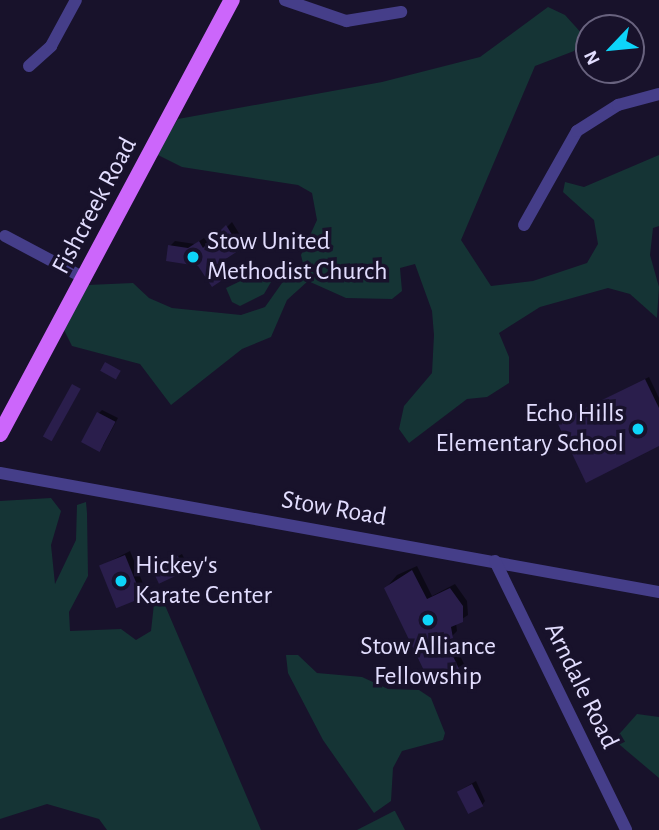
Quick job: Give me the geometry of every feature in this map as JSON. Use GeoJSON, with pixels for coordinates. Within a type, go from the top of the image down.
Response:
{"type":"FeatureCollection","features":[{"type":"Feature","properties":{"kind":"main road","name":"Fishcreek Road"},"geometry":{"type":"LineString","coordinates":[[0,433],[232,0]]}},
{"type":"Feature","properties":{"kind":"street"},"geometry":{"type":"LineString","coordinates":[[29,66],[51,46],[76,0]]}},
{"type":"Feature","properties":{"kind":"street"},"geometry":{"type":"LineString","coordinates":[[285,0],[311,12],[346,21],[401,12]]}},
{"type":"Feature","properties":{"kind":"street"},"geometry":{"type":"LineString","coordinates":[[524,225],[577,131],[618,104],[659,94]]}},
{"type":"Feature","properties":{"kind":"street"},"geometry":{"type":"LineString","coordinates":[[5,236],[84,278]]}},
{"type":"Feature","properties":{"kind":"street","name":"Stow Road"},"geometry":{"type":"LineString","coordinates":[[0,473],[495,561],[659,593]]}},
{"type":"Feature","properties":{"kind":"street","name":"Arndale Road"},"geometry":{"type":"LineString","coordinates":[[495,561],[626,830]]}},
{"type":"Feature","properties":{"kind":"green space"},"geometry":{"type":"Polygon","coordinates":[[[548,7],[565,15],[575,26],[574,51],[535,66],[461,240],[491,286],[533,281],[587,263],[598,244],[594,220],[563,192],[565,182],[584,187],[659,155],[659,226],[653,228],[650,255],[659,287],[657,318],[630,294],[608,288],[540,307],[499,333],[509,357],[509,383],[487,397],[467,399],[409,443],[399,429],[404,406],[432,373],[434,335],[432,311],[415,264],[400,268],[402,291],[392,299],[346,298],[308,281],[287,300],[271,337],[242,349],[171,405],[140,364],[72,346],[64,330],[88,285],[133,283],[149,298],[172,308],[241,315],[265,307],[282,283],[305,272],[301,255],[317,220],[312,193],[298,185],[182,167],[156,154],[178,119],[382,82],[480,57],[548,7]]]}},
{"type":"Feature","properties":{"kind":"green space"},"geometry":{"type":"Polygon","coordinates":[[[259,272],[271,282],[264,294],[240,306],[232,302],[226,288],[259,272]]]}},
{"type":"Feature","properties":{"kind":"green space"},"geometry":{"type":"Polygon","coordinates":[[[51,498],[61,511],[51,545],[55,584],[76,540],[77,505],[86,502],[88,576],[69,612],[70,631],[121,629],[136,640],[151,631],[154,604],[164,603],[261,830],[107,830],[99,819],[47,804],[0,819],[0,501],[51,498]]]}},
{"type":"Feature","properties":{"kind":"green space"},"geometry":{"type":"Polygon","coordinates":[[[286,655],[298,655],[317,673],[362,677],[388,689],[419,690],[431,698],[445,733],[443,740],[402,751],[393,768],[391,801],[374,813],[323,740],[288,673],[286,655]]]}},
{"type":"Feature","properties":{"kind":"green space"},"geometry":{"type":"Polygon","coordinates":[[[637,714],[659,717],[659,778],[614,740],[637,714]]]}},
{"type":"Feature","properties":{"kind":"green space"},"geometry":{"type":"Polygon","coordinates":[[[394,811],[405,830],[357,830],[394,811]]]}},
{"type":"Feature","properties":{"kind":"building","name":"Stow United Methodist Church"},"geometry":{"type":"Polygon","coordinates":[[[226,225],[241,249],[215,266],[224,279],[212,287],[198,266],[166,261],[168,245],[188,248],[199,241],[203,248],[226,225]]]}},
{"type":"Feature","properties":{"kind":"building"},"geometry":{"type":"Polygon","coordinates":[[[105,362],[121,371],[116,379],[100,371],[105,362]]]}},
{"type":"Feature","properties":{"kind":"building"},"geometry":{"type":"Polygon","coordinates":[[[645,379],[659,408],[659,446],[586,483],[557,422],[645,379]]]}},
{"type":"Feature","properties":{"kind":"building"},"geometry":{"type":"Polygon","coordinates":[[[72,384],[81,389],[52,441],[43,436],[72,384]]]}},
{"type":"Feature","properties":{"kind":"building"},"geometry":{"type":"Polygon","coordinates":[[[97,412],[116,422],[100,452],[81,442],[97,412]]]}},
{"type":"Feature","properties":{"kind":"building","name":"Hickey's Karate Center"},"geometry":{"type":"Polygon","coordinates":[[[125,555],[142,598],[116,608],[99,565],[125,555]]]}},
{"type":"Feature","properties":{"kind":"building"},"geometry":{"type":"Polygon","coordinates":[[[178,556],[185,571],[159,584],[152,568],[178,556]]]}},
{"type":"Feature","properties":{"kind":"building"},"geometry":{"type":"Polygon","coordinates":[[[412,570],[427,599],[450,588],[463,606],[463,622],[451,627],[453,638],[446,641],[460,671],[431,685],[384,588],[412,570]]]}},
{"type":"Feature","properties":{"kind":"building"},"geometry":{"type":"Polygon","coordinates":[[[472,784],[483,806],[468,814],[457,792],[472,784]]]}},
{"type":"Feature","properties":{"kind":"place","name":"Stow United Methodist Church"},"geometry":{"type":"Point","coordinates":[193,257]}},
{"type":"Feature","properties":{"kind":"place","name":"Echo Hills Elementary School"},"geometry":{"type":"Point","coordinates":[638,429]}},
{"type":"Feature","properties":{"kind":"place","name":"Hickey's Karate Center"},"geometry":{"type":"Point","coordinates":[121,581]}},
{"type":"Feature","properties":{"kind":"place","name":"Stow Alliance Fellowship"},"geometry":{"type":"Point","coordinates":[428,620]}}]}
